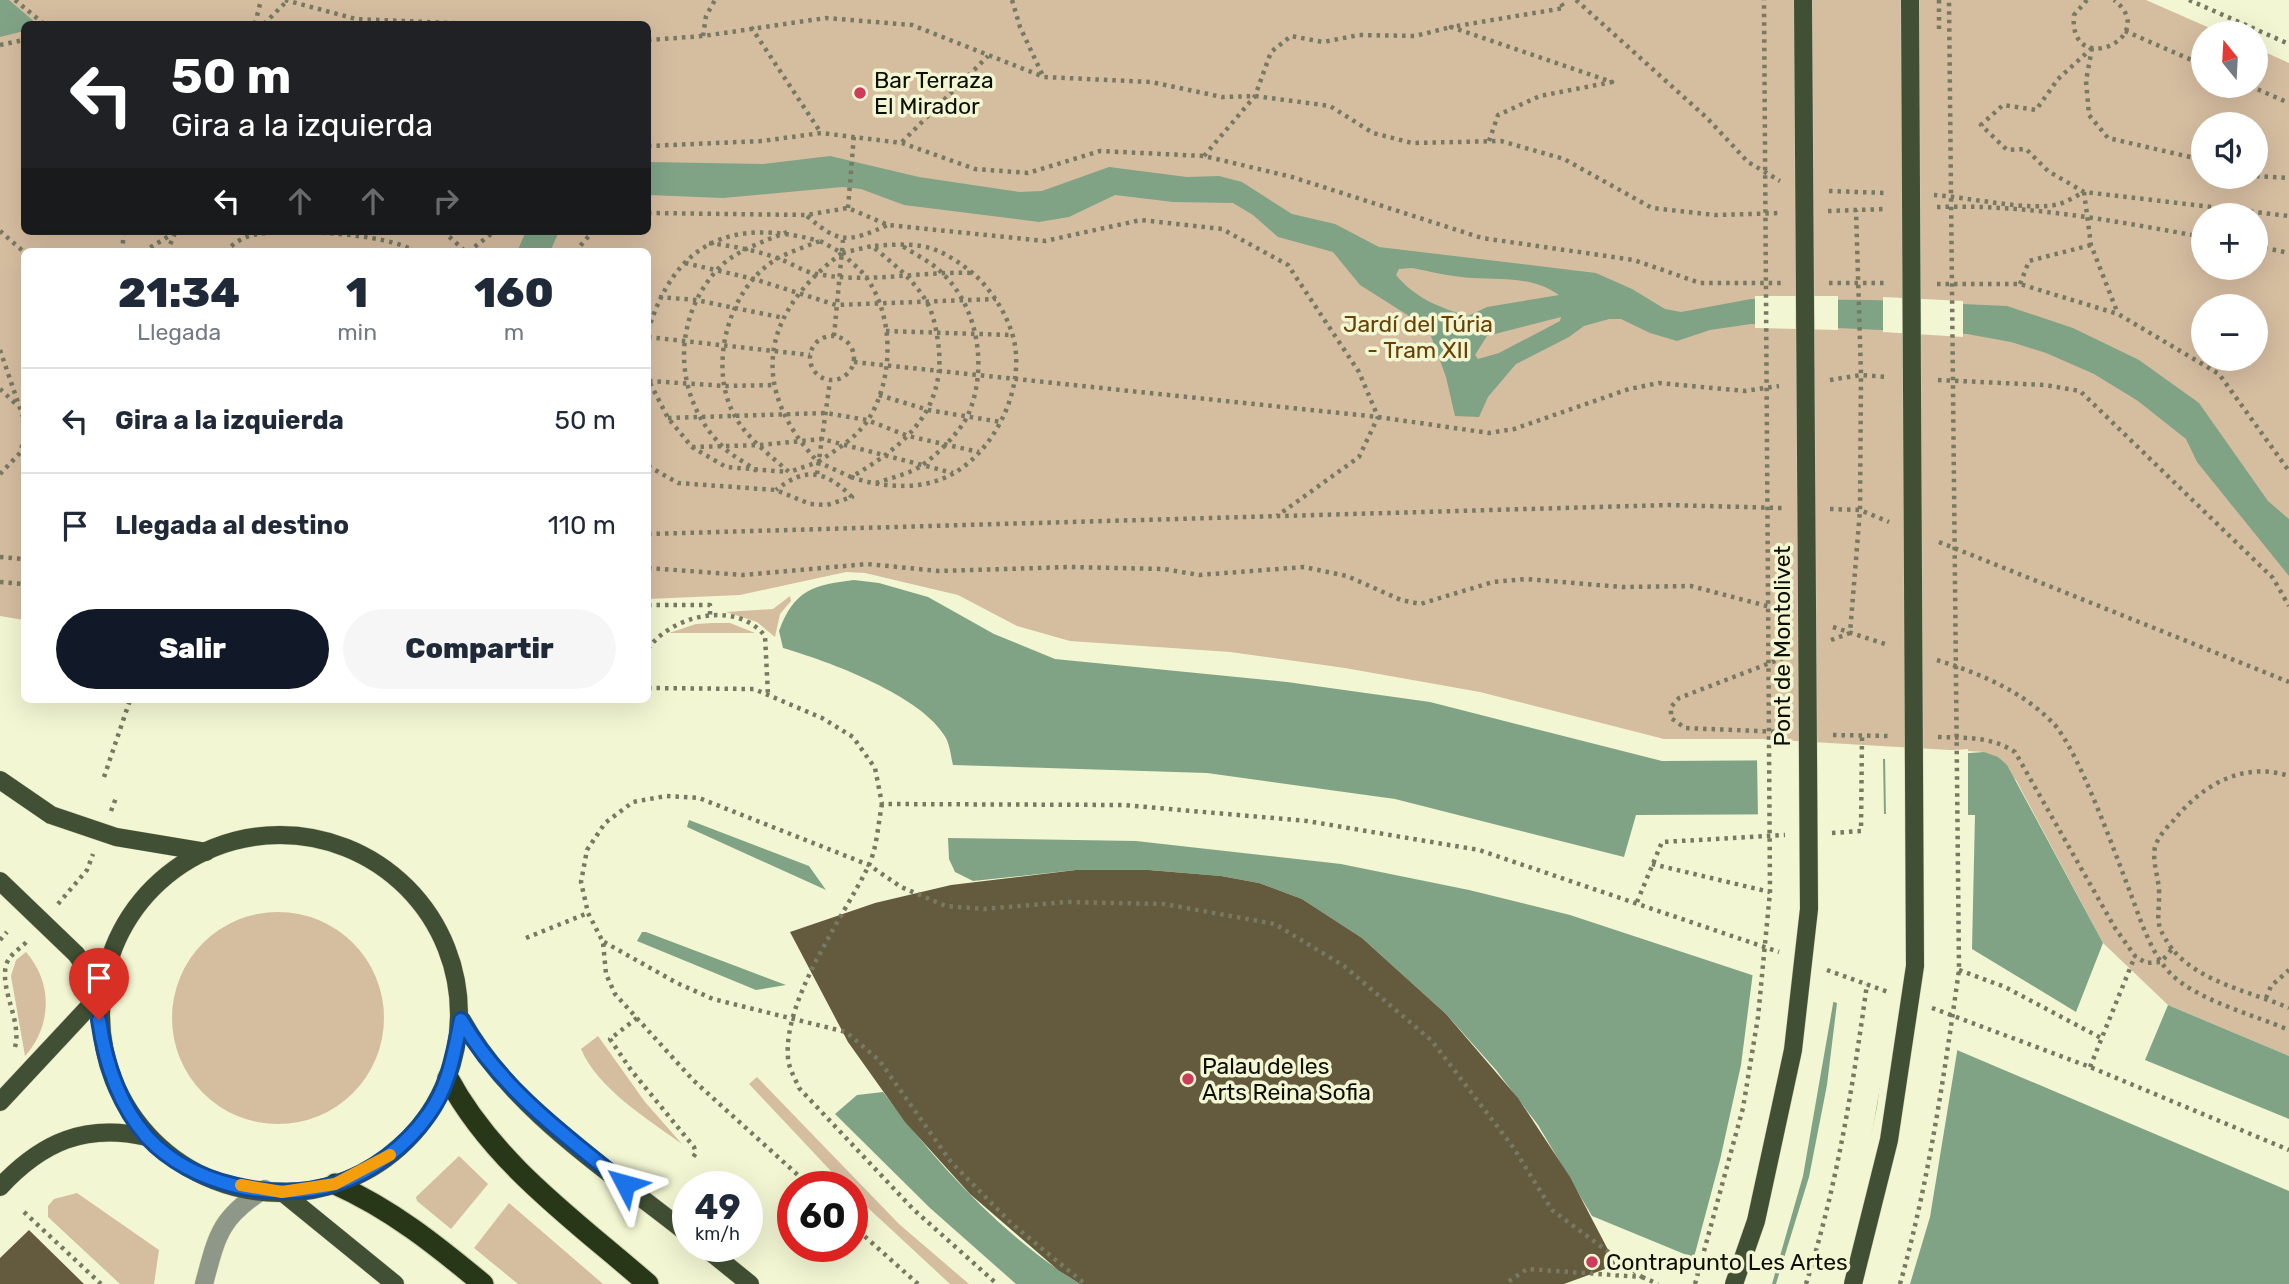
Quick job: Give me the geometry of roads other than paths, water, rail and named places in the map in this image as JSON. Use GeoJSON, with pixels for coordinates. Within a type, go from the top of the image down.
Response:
{"type":"FeatureCollection","features":[{"type":"Feature","properties":{"kind":"highway"},"geometry":{"type":"LineString","coordinates":[[448,1078],[472,1119],[517,1168],[648,1284]]}},
{"type":"Feature","properties":{"kind":"highway"},"geometry":{"type":"LineString","coordinates":[[335,1184],[372,1201],[405,1222],[483,1284]]}},
{"type":"Feature","properties":{"kind":"main road","name":"Pont de Montolivet"},"geometry":{"type":"LineString","coordinates":[[1734,1284],[1756,1221],[1793,1050],[1809,909],[1803,0]]}},
{"type":"Feature","properties":{"kind":"main road"},"geometry":{"type":"LineString","coordinates":[[1853,1284],[1889,1140],[1915,966],[1910,0]]}},
{"type":"Feature","properties":{"kind":"main road"},"geometry":{"type":"LineString","coordinates":[[0,780],[51,815],[116,836],[206,852]]}},
{"type":"Feature","properties":{"kind":"main road"},"geometry":{"type":"LineString","coordinates":[[289,836],[345,847],[377,863],[404,883],[426,909],[444,939],[456,972],[461,1020],[448,1078],[430,1113],[410,1138],[385,1159],[335,1184],[273,1191],[221,1182],[167,1154],[147,1137],[127,1109],[113,1079],[103,1049],[99,991],[106,966],[134,914],[155,888],[206,852],[241,840],[289,836]]}},
{"type":"Feature","properties":{"kind":"main road"},"geometry":{"type":"LineString","coordinates":[[0,881],[76,954],[99,991]]}},
{"type":"Feature","properties":{"kind":"main road"},"geometry":{"type":"LineString","coordinates":[[0,1102],[99,991]]}},
{"type":"Feature","properties":{"kind":"main road"},"geometry":{"type":"LineString","coordinates":[[461,1020],[480,1052],[509,1086],[551,1125],[672,1221]]}},
{"type":"Feature","properties":{"kind":"main road"},"geometry":{"type":"LineString","coordinates":[[0,1187],[37,1152],[57,1143],[110,1132],[147,1137]]}},
{"type":"Feature","properties":{"kind":"main road"},"geometry":{"type":"LineString","coordinates":[[273,1191],[395,1284]]}},
{"type":"Feature","properties":{"kind":"main road"},"geometry":{"type":"LineString","coordinates":[[723,1262],[750,1284]]}},
{"type":"Feature","properties":{"kind":"street"},"geometry":{"type":"LineString","coordinates":[[204,1284],[223,1224],[241,1204],[273,1191]]}},
{"type":"Feature","properties":{"kind":"place","name":"Bar Terraza El Mirador"},"geometry":{"type":"Point","coordinates":[860,93]}},
{"type":"Feature","properties":{"kind":"place","name":"Palau de les Arts Reina Sofia"},"geometry":{"type":"Point","coordinates":[1188,1079]}},
{"type":"Feature","properties":{"kind":"place","name":"Contrapunto Les Artes"},"geometry":{"type":"Point","coordinates":[1592,1262]}},
{"type":"Feature","properties":{"kind":"park label","name":"Jardí del Túria - Tram XII"},"geometry":{"type":"Point","coordinates":[1418,337]}}]}
